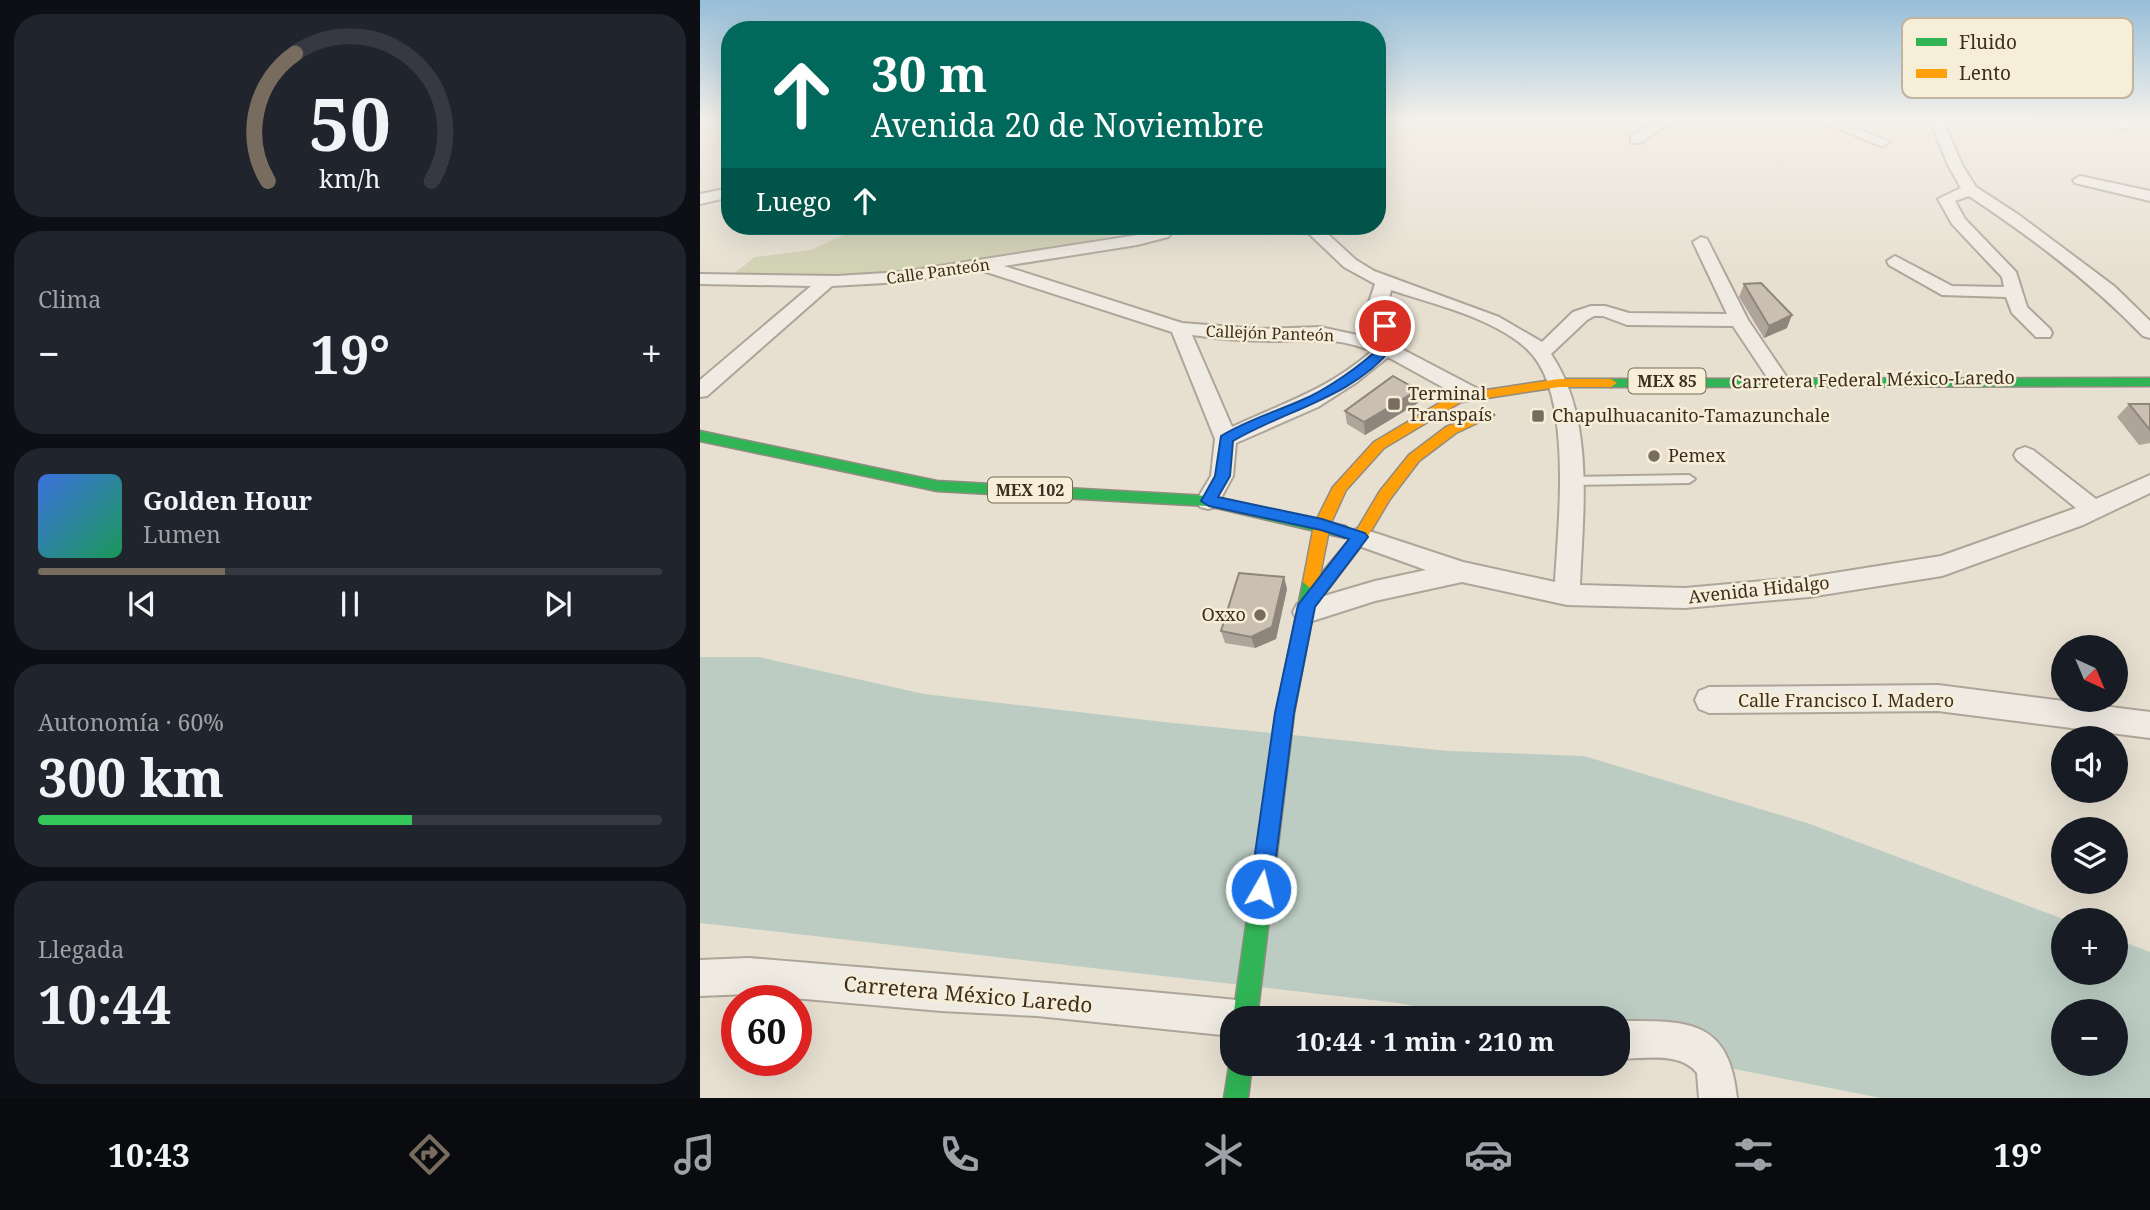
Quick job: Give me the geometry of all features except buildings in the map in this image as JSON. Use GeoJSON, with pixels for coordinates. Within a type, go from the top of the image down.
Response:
{"type":"FeatureCollection","features":[{"type":"Feature","properties":{"kind":"main road","name":"Carretera Federal México-Laredo"},"geometry":{"type":"LineString","coordinates":[[1306,608],[1322,525],[1340,487],[1379,445],[1458,398],[1559,383],[2150,382]]}},
{"type":"Feature","properties":{"kind":"main road"},"geometry":{"type":"LineString","coordinates":[[2086,384],[2098,397]]}},
{"type":"Feature","properties":{"kind":"main road","name":"Carretera Federal México-Laredo"},"geometry":{"type":"LineString","coordinates":[[1792,399],[2150,397]]}},
{"type":"Feature","properties":{"kind":"main road","name":"MEX 85"},"geometry":{"type":"LineString","coordinates":[[1247,1006],[1284,713],[1306,608],[1360,537],[1385,495],[1414,458],[1451,430],[1499,410]]}},
{"type":"Feature","properties":{"kind":"main road","name":"MEX 102"},"geometry":{"type":"LineString","coordinates":[[700,436],[937,486],[1209,501],[1322,525],[1360,537]]}},
{"type":"Feature","properties":{"kind":"main road"},"geometry":{"type":"LineString","coordinates":[[1236,1098],[1239,1076]]}},
{"type":"Feature","properties":{"kind":"street"},"geometry":{"type":"LineString","coordinates":[[1959,171],[1970,190],[2013,218],[2108,290],[2150,332]]}},
{"type":"Feature","properties":{"kind":"street"},"geometry":{"type":"LineString","coordinates":[[2080,180],[2150,196]]}},
{"type":"Feature","properties":{"kind":"street"},"geometry":{"type":"LineString","coordinates":[[1970,190],[1946,199],[1958,221],[2010,275],[2018,309],[2043,334]]}},
{"type":"Feature","properties":{"kind":"street"},"geometry":{"type":"LineString","coordinates":[[700,199],[721,194]]}},
{"type":"Feature","properties":{"kind":"street","name":"Calle Panteón"},"geometry":{"type":"LineString","coordinates":[[700,279],[827,281],[902,277],[1155,235]]}},
{"type":"Feature","properties":{"kind":"street"},"geometry":{"type":"LineString","coordinates":[[1318,235],[1356,268],[1385,281],[1443,299],[1522,335],[1542,352],[1559,383],[1565,407],[1571,481],[1567,595]]}},
{"type":"Feature","properties":{"kind":"street"},"geometry":{"type":"LineString","coordinates":[[1702,242],[1738,320],[1780,382]]}},
{"type":"Feature","properties":{"kind":"street"},"geometry":{"type":"LineString","coordinates":[[1895,261],[1948,292],[2014,292]]}},
{"type":"Feature","properties":{"kind":"street","name":"Callejón Panteón"},"geometry":{"type":"LineString","coordinates":[[982,265],[1180,328],[1240,335],[1322,332],[1386,348],[1473,395]]}},
{"type":"Feature","properties":{"kind":"street"},"geometry":{"type":"LineString","coordinates":[[700,391],[827,281]]}},
{"type":"Feature","properties":{"kind":"street"},"geometry":{"type":"LineString","coordinates":[[1226,439],[1247,427],[1311,402],[1374,360],[1386,348],[1385,326],[1376,318],[1376,308],[1385,281]]}},
{"type":"Feature","properties":{"kind":"street"},"geometry":{"type":"LineString","coordinates":[[1542,352],[1580,316],[1591,311],[1627,319],[1738,320]]}},
{"type":"Feature","properties":{"kind":"street"},"geometry":{"type":"LineString","coordinates":[[1180,328],[1226,439],[1222,476],[1209,501]]}},
{"type":"Feature","properties":{"kind":"street"},"geometry":{"type":"LineString","coordinates":[[2025,455],[2094,510]]}},
{"type":"Feature","properties":{"kind":"street","name":"Avenida Hidalgo"},"geometry":{"type":"LineString","coordinates":[[1360,537],[1462,572],[1567,595],[1685,598],[1809,587],[1942,566],[2094,510],[2150,483]]}},
{"type":"Feature","properties":{"kind":"street"},"geometry":{"type":"LineString","coordinates":[[1306,608],[1462,572]]}},
{"type":"Feature","properties":{"kind":"street","name":"Calle Francisco I. Madero"},"geometry":{"type":"LineString","coordinates":[[1709,701],[1938,698],[2150,724]]}},
{"type":"Feature","properties":{"kind":"street","name":"Carretera México Laredo"},"geometry":{"type":"LineString","coordinates":[[700,978],[749,976],[941,993],[1037,998],[1220,1016]]}},
{"type":"Feature","properties":{"kind":"street"},"geometry":{"type":"LineString","coordinates":[[1630,1040],[1688,1042],[1705,1052],[1714,1070],[1718,1098]]}},
{"type":"Feature","properties":{"kind":"lane"},"geometry":{"type":"LineString","coordinates":[[1571,481],[1689,479]]}},
{"type":"Feature","properties":{"kind":"green space"},"geometry":{"type":"Polygon","coordinates":[[[844,235],[1116,235],[935,273],[723,282],[755,257],[811,250],[844,235]]]}},
{"type":"Feature","properties":{"kind":"shaded area"},"geometry":{"type":"Polygon","coordinates":[[[700,657],[759,657],[924,694],[1164,722],[1448,751],[1584,756],[1810,824],[2051,914],[2051,985],[2128,985],[2128,944],[2150,952],[2150,1098],[1881,1098],[1630,1049],[1630,1006],[1413,1006],[700,923],[700,657]]]}},
{"type":"Feature","properties":{"kind":"traffic: fast"},"geometry":{"type":"LineString","coordinates":[[1611,383],[2150,382]]}},
{"type":"Feature","properties":{"kind":"traffic: fast"},"geometry":{"type":"LineString","coordinates":[[700,436],[937,486],[1208,501],[1345,532]]}},
{"type":"Feature","properties":{"kind":"traffic: fast"},"geometry":{"type":"LineString","coordinates":[[1247,1006],[1285,713],[1311,582]]}},
{"type":"Feature","properties":{"kind":"traffic: fast"},"geometry":{"type":"LineString","coordinates":[[1236,1098],[1239,1076]]}},
{"type":"Feature","properties":{"kind":"traffic: slow"},"geometry":{"type":"LineString","coordinates":[[1311,582],[1322,525],[1340,487],[1379,445],[1458,398],[1559,383],[1611,383]]}},
{"type":"Feature","properties":{"kind":"traffic: slow"},"geometry":{"type":"LineString","coordinates":[[1310,600],[1360,537],[1385,495],[1414,458],[1451,430],[1487,415]]}},
{"type":"Feature","properties":{"kind":"place","name":"Terminal Transpaís"},"geometry":{"type":"Point","coordinates":[1394,404]}},
{"type":"Feature","properties":{"kind":"place","name":"Chapulhuacanito-Tamazunchale"},"geometry":{"type":"Point","coordinates":[1538,416]}},
{"type":"Feature","properties":{"kind":"place","name":"Pemex"},"geometry":{"type":"Point","coordinates":[1654,456]}},
{"type":"Feature","properties":{"kind":"place","name":"Oxxo"},"geometry":{"type":"Point","coordinates":[1260,615]}},
{"type":"Feature","properties":{"kind":"route"},"geometry":{"type":"LineString","coordinates":[[1261,889],[1284,713],[1307,605],[1360,537],[1322,525],[1209,501],[1222,476],[1226,439],[1247,427],[1311,402],[1374,360],[1386,348],[1385,326]]}}]}
